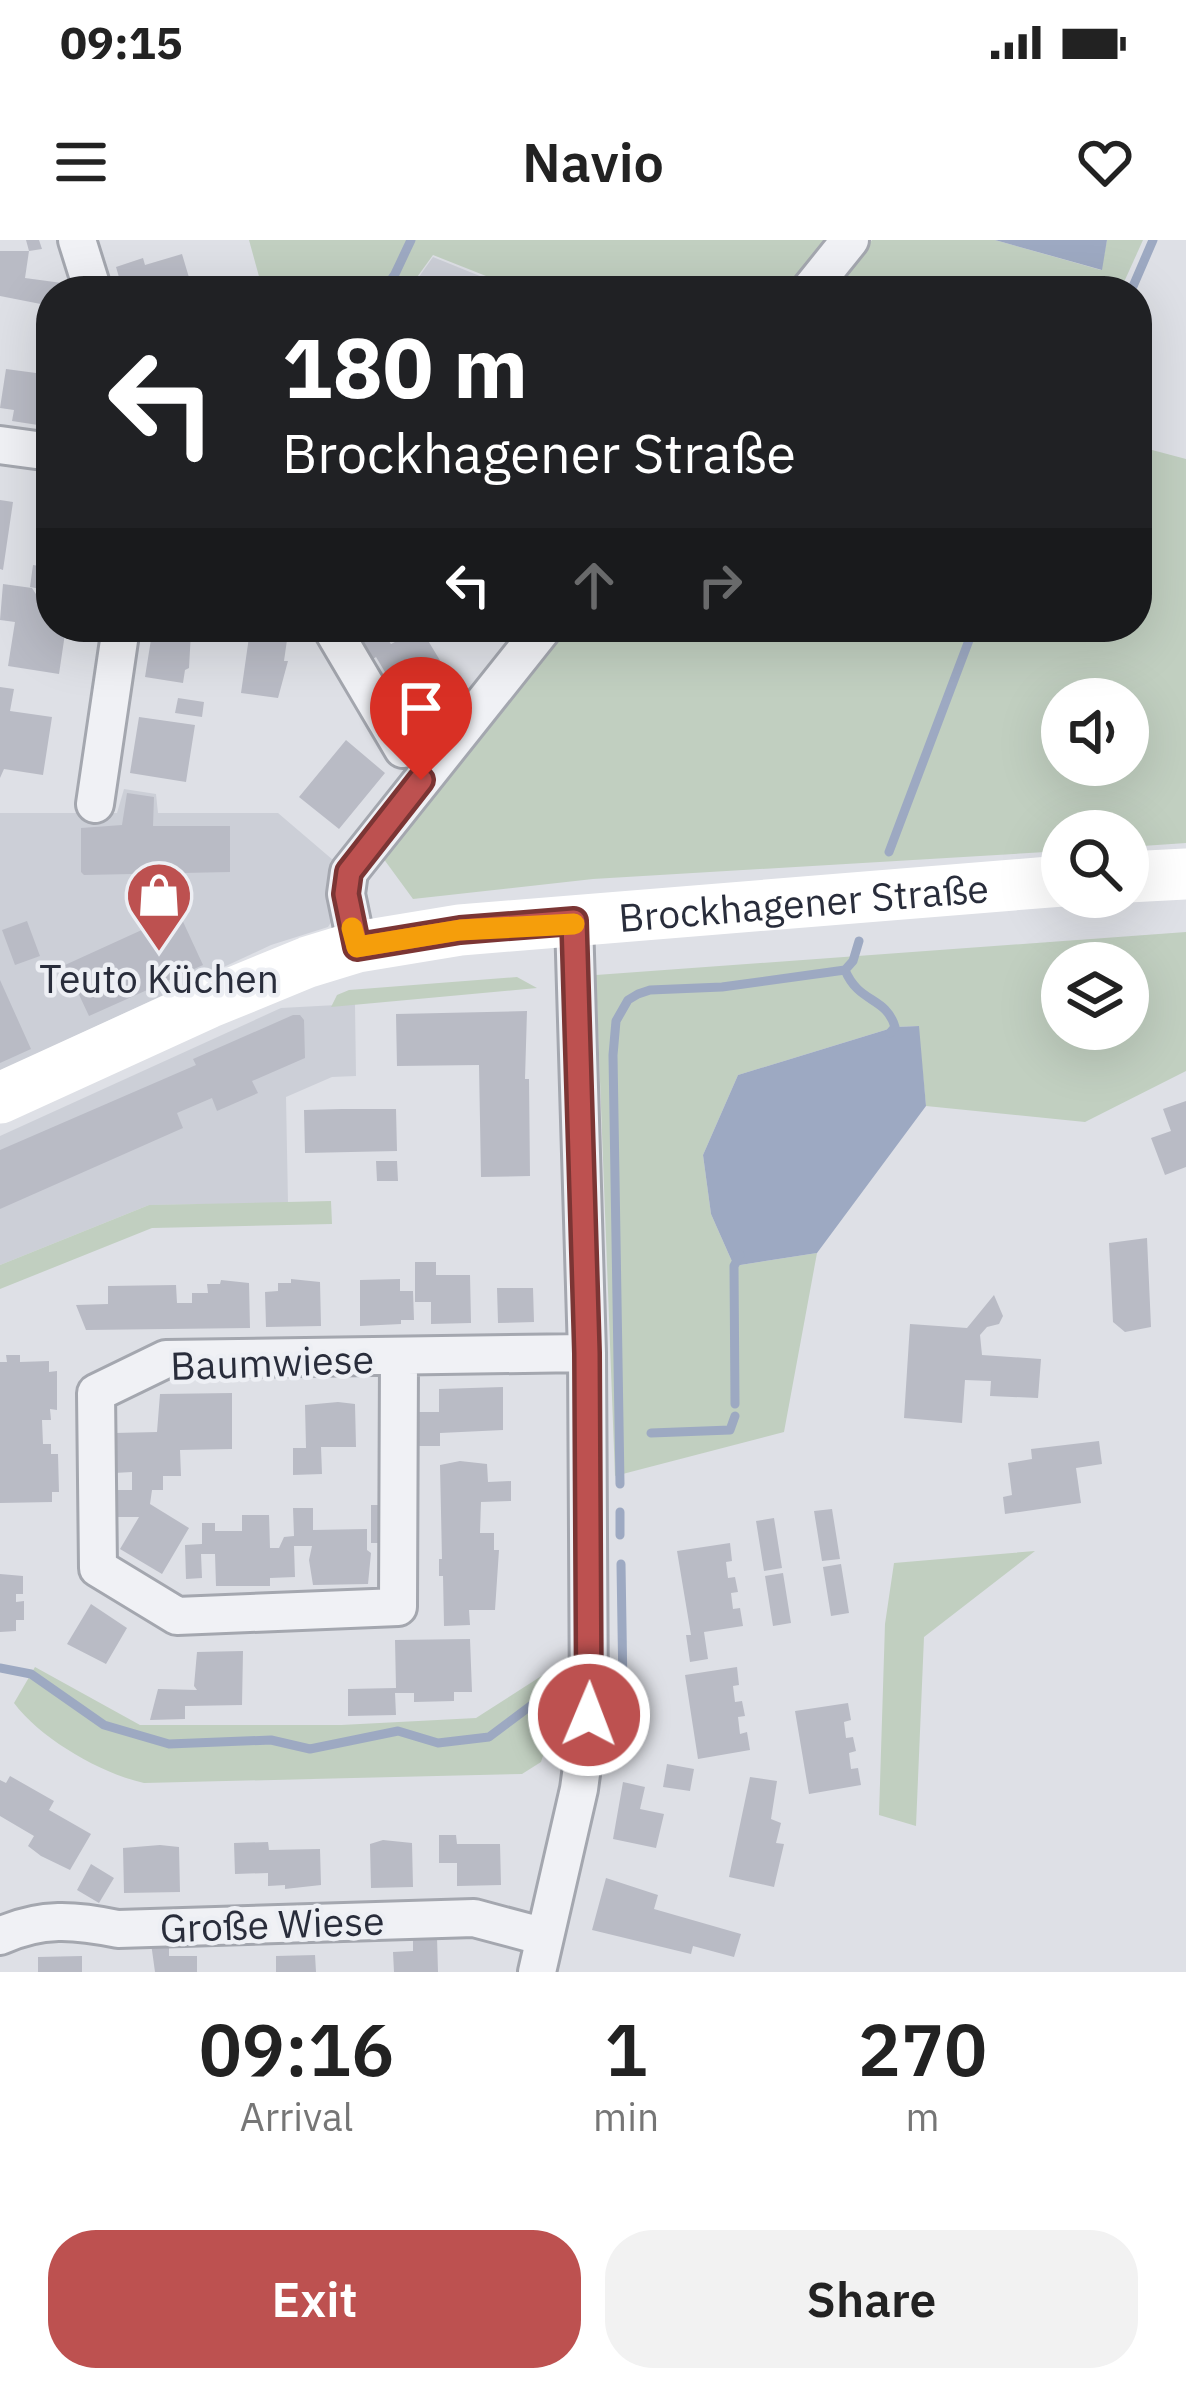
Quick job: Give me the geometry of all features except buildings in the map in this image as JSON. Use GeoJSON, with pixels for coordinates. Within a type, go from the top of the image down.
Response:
{"type":"FeatureCollection","features":[{"type":"Feature","properties":{"kind":"main road"},"geometry":{"type":"LineString","coordinates":[[1149,876],[1186,874]]}},
{"type":"Feature","properties":{"kind":"main road","name":"Brockhagener Straße"},"geometry":{"type":"LineString","coordinates":[[0,1098],[208,1003],[357,947],[460,930],[1041,883]]}},
{"type":"Feature","properties":{"kind":"street"},"geometry":{"type":"LineString","coordinates":[[77,240],[88,276]]}},
{"type":"Feature","properties":{"kind":"street"},"geometry":{"type":"LineString","coordinates":[[821,276],[850,240]]}},
{"type":"Feature","properties":{"kind":"street"},"geometry":{"type":"LineString","coordinates":[[0,445],[36,450]]}},
{"type":"Feature","properties":{"kind":"street"},"geometry":{"type":"LineString","coordinates":[[95,804],[119,642]]}},
{"type":"Feature","properties":{"kind":"street"},"geometry":{"type":"LineString","coordinates":[[341,642],[403,748]]}},
{"type":"Feature","properties":{"kind":"street"},"geometry":{"type":"LineString","coordinates":[[357,947],[346,894],[349,872],[532,642]]}},
{"type":"Feature","properties":{"kind":"street"},"geometry":{"type":"LineString","coordinates":[[541,1954],[579,1789],[589,1715],[587,1353],[574,921]]}},
{"type":"Feature","properties":{"kind":"street","name":"Baumwiese"},"geometry":{"type":"LineString","coordinates":[[399,1359],[398,1607],[177,1616],[98,1568],[96,1393],[166,1359],[587,1353]]}},
{"type":"Feature","properties":{"kind":"street","name":"Große Wiese"},"geometry":{"type":"LineString","coordinates":[[0,1936],[21,1926],[66,1918],[118,1928],[474,1918],[541,1954]]}},
{"type":"Feature","properties":{"kind":"shaded area"},"geometry":{"type":"Polygon","coordinates":[[[433,257],[480,276],[420,276],[433,257]]]}},
{"type":"Feature","properties":{"kind":"shaded area"},"geometry":{"type":"Polygon","coordinates":[[[124,789],[156,794],[158,813],[278,813],[333,860],[335,916],[328,927],[271,945],[0,1071],[0,813],[117,813],[124,789]]]}},
{"type":"Feature","properties":{"kind":"shaded area"},"geometry":{"type":"Polygon","coordinates":[[[355,1004],[356,1076],[332,1077],[286,1097],[288,1203],[149,1205],[0,1265],[0,1136],[281,1008],[355,1004]]]}},
{"type":"Feature","properties":{"kind":"green space"},"geometry":{"type":"Polygon","coordinates":[[[249,240],[833,240],[802,276],[486,276],[433,255],[418,276],[259,276],[249,240]]]}},
{"type":"Feature","properties":{"kind":"green space"},"geometry":{"type":"Polygon","coordinates":[[[872,240],[995,240],[1101,270],[1107,240],[1143,240],[1127,276],[844,276],[872,240]]]}},
{"type":"Feature","properties":{"kind":"green space"},"geometry":{"type":"Polygon","coordinates":[[[1152,450],[1186,459],[1186,843],[1149,846],[1149,810],[1041,810],[1041,852],[593,879],[413,899],[383,858],[556,642],[1152,642],[1152,450]]]}},
{"type":"Feature","properties":{"kind":"green space"},"geometry":{"type":"Polygon","coordinates":[[[1186,932],[1186,1071],[1085,1122],[926,1106],[918,1026],[895,1027],[738,1075],[703,1155],[711,1214],[734,1266],[817,1253],[784,1432],[615,1476],[596,975],[1041,943],[1041,1050],[1149,1050],[1149,942],[1049,942],[1186,932]]]}},
{"type":"Feature","properties":{"kind":"green space"},"geometry":{"type":"Polygon","coordinates":[[[517,977],[537,988],[331,1007],[337,995],[349,990],[517,977]]]}},
{"type":"Feature","properties":{"kind":"green space"},"geometry":{"type":"Polygon","coordinates":[[[331,1201],[332,1224],[152,1228],[0,1289],[0,1265],[149,1205],[331,1201]]]}},
{"type":"Feature","properties":{"kind":"green space"},"geometry":{"type":"Polygon","coordinates":[[[1035,1551],[924,1637],[916,1826],[879,1815],[885,1624],[894,1563],[1035,1551]]]}},
{"type":"Feature","properties":{"kind":"green space"},"geometry":{"type":"Polygon","coordinates":[[[35,1667],[140,1725],[341,1725],[476,1718],[543,1675],[559,1675],[559,1706],[541,1762],[522,1774],[144,1783],[73,1753],[26,1716],[14,1703],[35,1667]]]}},
{"type":"Feature","properties":{"kind":"water"},"geometry":{"type":"Polygon","coordinates":[[[995,240],[1107,240],[1102,270],[995,240]]]}},
{"type":"Feature","properties":{"kind":"water"},"geometry":{"type":"Polygon","coordinates":[[[919,1026],[926,1106],[817,1253],[734,1266],[711,1214],[703,1155],[738,1075],[895,1027],[919,1026]]]}},
{"type":"Feature","properties":{"kind":"waterway"},"geometry":{"type":"LineString","coordinates":[[394,276],[411,240]]}},
{"type":"Feature","properties":{"kind":"waterway"},"geometry":{"type":"LineString","coordinates":[[1137,276],[1153,240]]}},
{"type":"Feature","properties":{"kind":"waterway"},"geometry":{"type":"LineString","coordinates":[[889,852],[968,642]]}},
{"type":"Feature","properties":{"kind":"waterway"},"geometry":{"type":"LineString","coordinates":[[620,1484],[616,1021],[628,1000],[650,990],[722,987],[845,970],[859,941]]}},
{"type":"Feature","properties":{"kind":"waterway"},"geometry":{"type":"LineString","coordinates":[[845,970],[857,989],[891,1017],[895,1027],[890,1033]]}},
{"type":"Feature","properties":{"kind":"waterway"},"geometry":{"type":"LineString","coordinates":[[735,1404],[734,1266],[740,1255]]}},
{"type":"Feature","properties":{"kind":"waterway"},"geometry":{"type":"LineString","coordinates":[[651,1433],[730,1430],[735,1416]]}},
{"type":"Feature","properties":{"kind":"waterway"},"geometry":{"type":"LineString","coordinates":[[620,1512],[620,1535]]}},
{"type":"Feature","properties":{"kind":"waterway"},"geometry":{"type":"LineString","coordinates":[[612,1704],[623,1689],[621,1564]]}},
{"type":"Feature","properties":{"kind":"waterway"},"geometry":{"type":"LineString","coordinates":[[0,1668],[31,1674],[104,1725],[169,1744],[271,1740],[310,1749],[398,1731],[438,1743],[489,1737],[549,1692]]}},
{"type":"Feature","properties":{"kind":"slow traffic"},"geometry":{"type":"LineString","coordinates":[[352,928],[357,947],[460,930],[574,924]]}},
{"type":"Feature","properties":{"kind":"place","name":"Teuto Küchen"},"geometry":{"type":"Point","coordinates":[159,954]}},
{"type":"Feature","properties":{"kind":"route"},"geometry":{"type":"LineString","coordinates":[[421,780],[349,872],[346,894],[357,947],[460,930],[574,921],[587,1353],[589,1715]]}}]}
